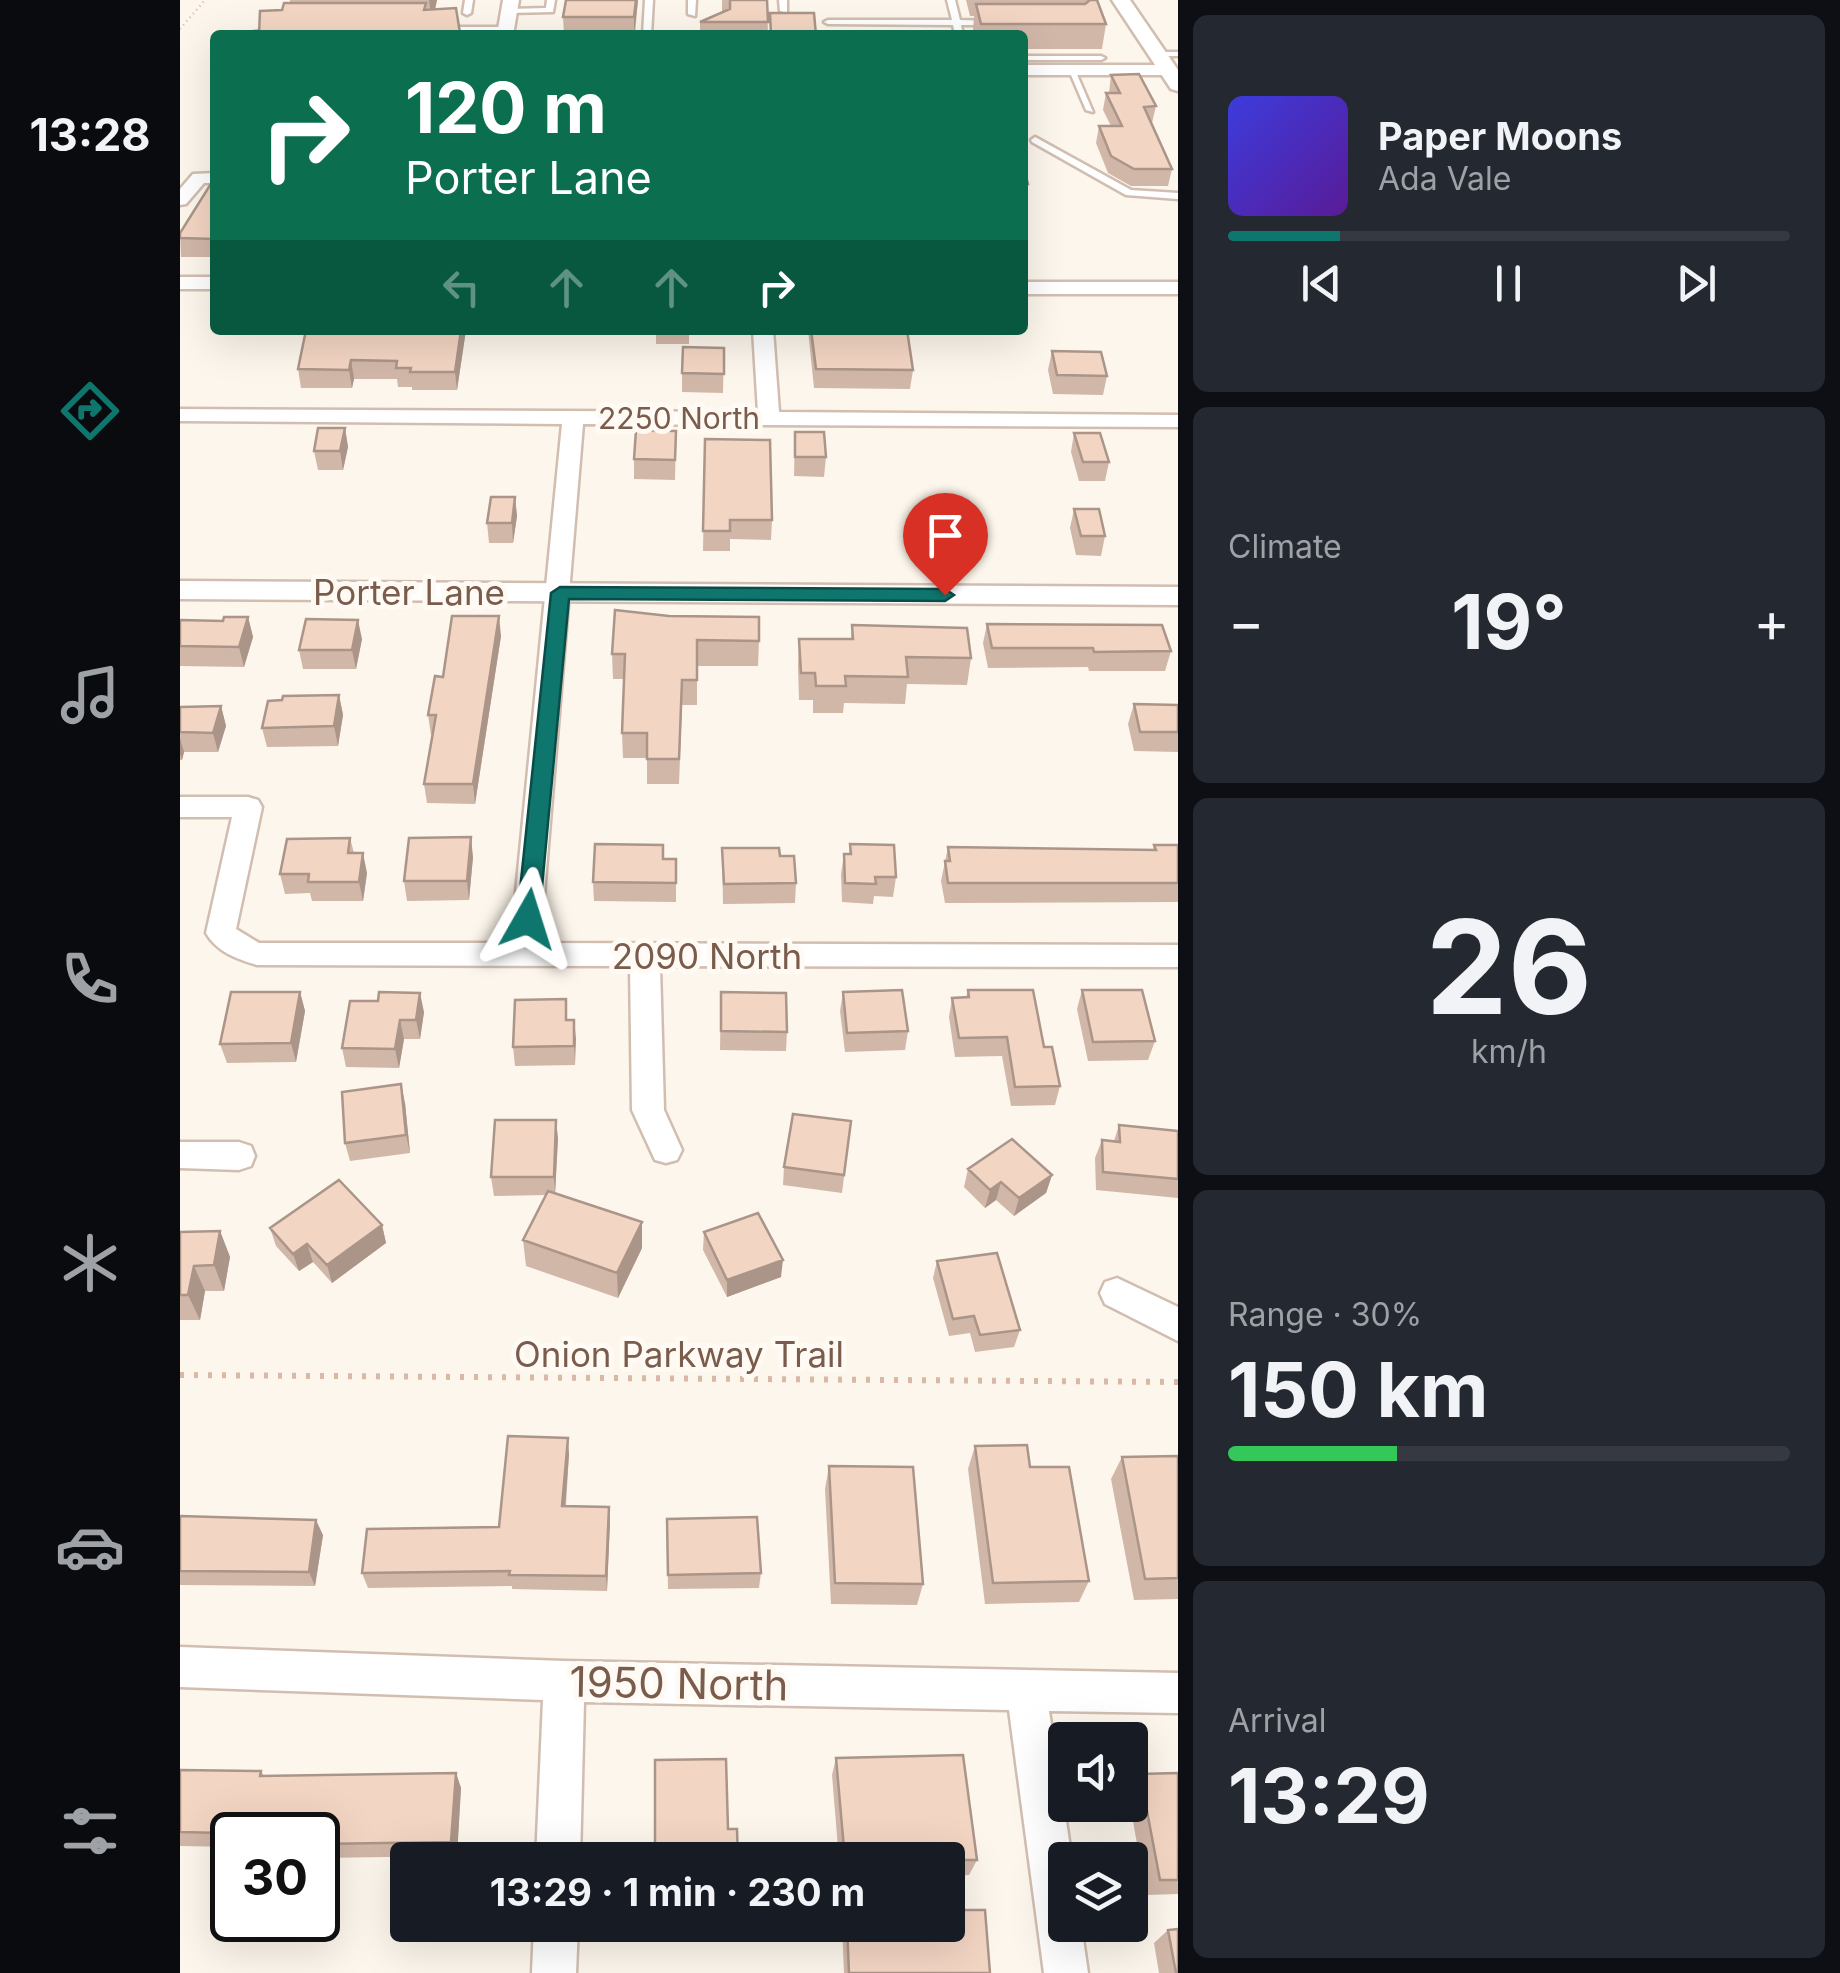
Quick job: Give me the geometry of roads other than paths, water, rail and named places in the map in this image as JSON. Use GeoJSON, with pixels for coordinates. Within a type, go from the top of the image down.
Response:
{"type":"FeatureCollection","features":[{"type":"Feature","properties":{"kind":"street"},"geometry":{"type":"LineString","coordinates":[[1121,0],[1170,66]]}},
{"type":"Feature","properties":{"kind":"street"},"geometry":{"type":"LineString","coordinates":[[506,30],[510,5]]}},
{"type":"Feature","properties":{"kind":"street"},"geometry":{"type":"LineString","coordinates":[[1028,70],[1170,66]]}},
{"type":"Feature","properties":{"kind":"street"},"geometry":{"type":"LineString","coordinates":[[180,200],[207,178]]}},
{"type":"Feature","properties":{"kind":"street"},"geometry":{"type":"LineString","coordinates":[[180,282],[210,282]]}},
{"type":"Feature","properties":{"kind":"street"},"geometry":{"type":"LineString","coordinates":[[1028,288],[1178,288]]}},
{"type":"Feature","properties":{"kind":"street"},"geometry":{"type":"LineString","coordinates":[[763,335],[769,418]]}},
{"type":"Feature","properties":{"kind":"street","name":"2250 North"},"geometry":{"type":"LineString","coordinates":[[180,415],[1178,421]]}},
{"type":"Feature","properties":{"kind":"street"},"geometry":{"type":"LineString","coordinates":[[524,956],[573,419]]}},
{"type":"Feature","properties":{"kind":"street","name":"Porter Lane"},"geometry":{"type":"LineString","coordinates":[[180,590],[1178,596]]}},
{"type":"Feature","properties":{"kind":"street","name":"2090 North"},"geometry":{"type":"LineString","coordinates":[[180,807],[248,808],[221,932],[238,946],[257,954],[1178,956]]}},
{"type":"Feature","properties":{"kind":"street"},"geometry":{"type":"LineString","coordinates":[[645,956],[648,1110],[666,1150]]}},
{"type":"Feature","properties":{"kind":"street"},"geometry":{"type":"LineString","coordinates":[[180,1155],[239,1156]]}},
{"type":"Feature","properties":{"kind":"street"},"geometry":{"type":"LineString","coordinates":[[1117,1292],[1178,1325]]}},
{"type":"Feature","properties":{"kind":"street","name":"1950 North"},"geometry":{"type":"LineString","coordinates":[[180,1667],[564,1681],[1178,1693]]}},
{"type":"Feature","properties":{"kind":"street"},"geometry":{"type":"LineString","coordinates":[[559,1842],[564,1681]]}},
{"type":"Feature","properties":{"kind":"street"},"geometry":{"type":"LineString","coordinates":[[1026,1689],[1066,1973]]}},
{"type":"Feature","properties":{"kind":"street"},"geometry":{"type":"LineString","coordinates":[[554,1973],[555,1942]]}},
{"type":"Feature","properties":{"kind":"lane"},"geometry":{"type":"LineString","coordinates":[[467,13],[470,0]]}},
{"type":"Feature","properties":{"kind":"lane"},"geometry":{"type":"LineString","coordinates":[[510,5],[550,10],[552,0]]}},
{"type":"Feature","properties":{"kind":"lane"},"geometry":{"type":"LineString","coordinates":[[647,30],[648,0]]}},
{"type":"Feature","properties":{"kind":"lane"},"geometry":{"type":"LineString","coordinates":[[692,0],[692,14]]}},
{"type":"Feature","properties":{"kind":"lane"},"geometry":{"type":"LineString","coordinates":[[783,0],[784,11]]}},
{"type":"Feature","properties":{"kind":"lane"},"geometry":{"type":"LineString","coordinates":[[951,0],[958,30]]}},
{"type":"Feature","properties":{"kind":"lane"},"geometry":{"type":"LineString","coordinates":[[828,22],[1010,23]]}},
{"type":"Feature","properties":{"kind":"lane"},"geometry":{"type":"LineString","coordinates":[[278,30],[284,29]]}},
{"type":"Feature","properties":{"kind":"lane"},"geometry":{"type":"LineString","coordinates":[[430,29],[455,30]]}},
{"type":"Feature","properties":{"kind":"lane"},"geometry":{"type":"LineString","coordinates":[[1028,58],[1101,58]]}},
{"type":"Feature","properties":{"kind":"lane"},"geometry":{"type":"LineString","coordinates":[[1071,70],[1090,110]]}},
{"type":"Feature","properties":{"kind":"lane"},"geometry":{"type":"LineString","coordinates":[[1035,140],[1129,194],[1178,196]]}}]}
